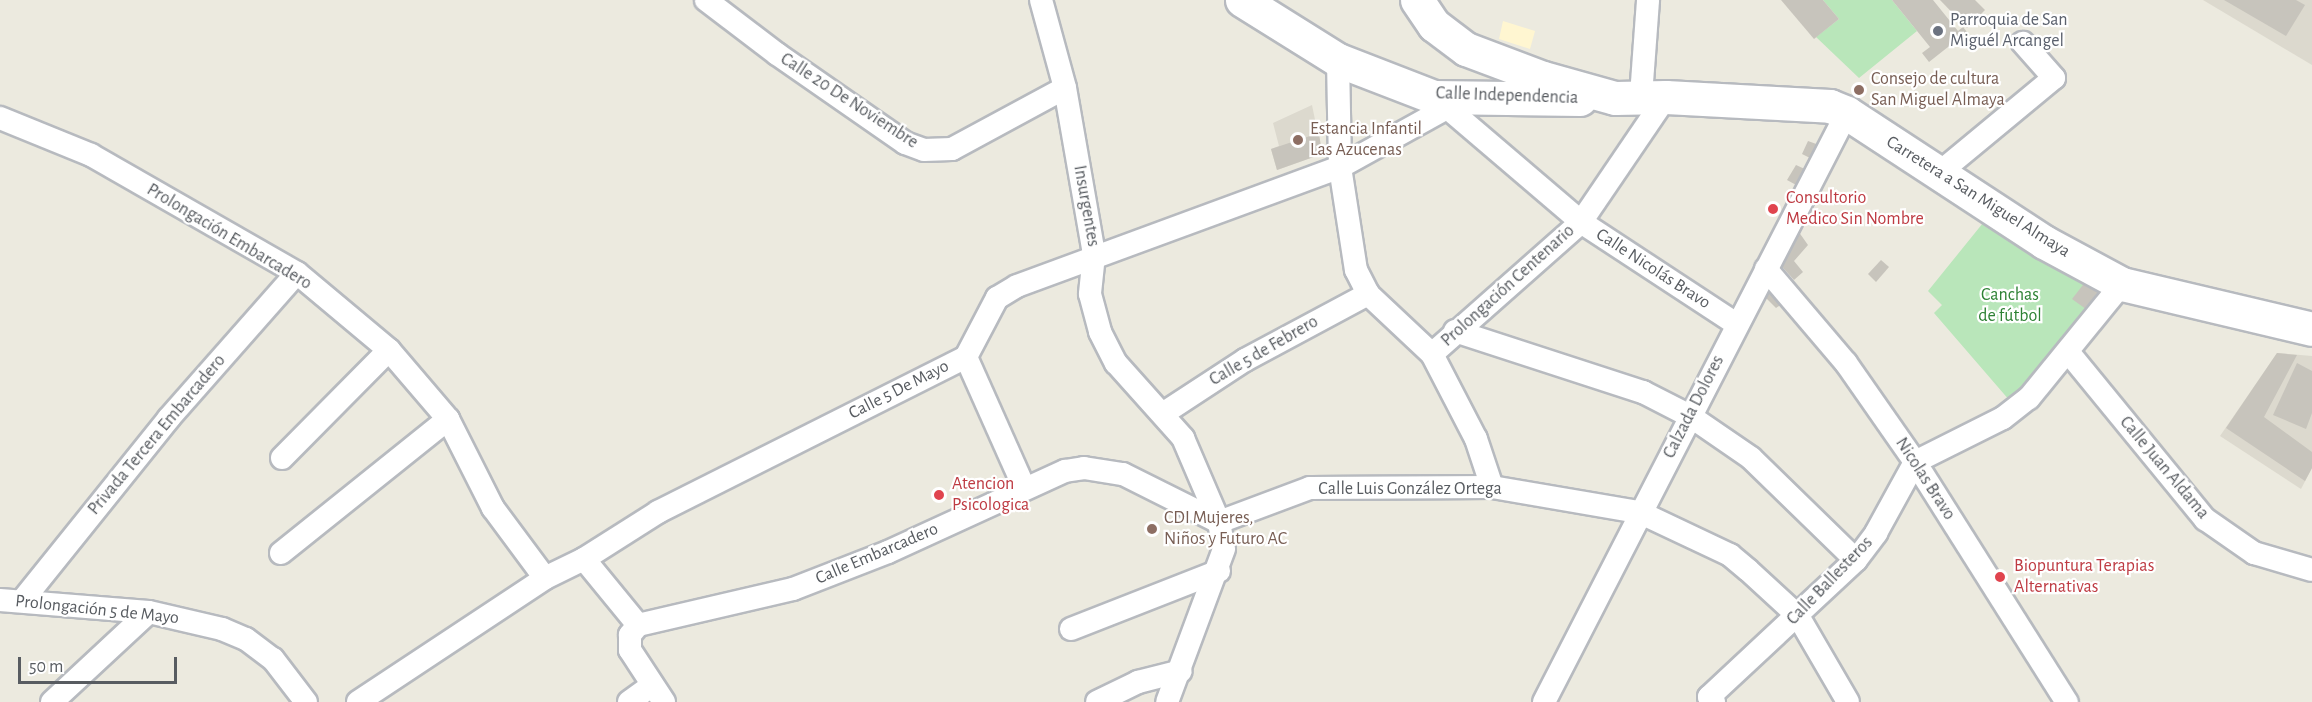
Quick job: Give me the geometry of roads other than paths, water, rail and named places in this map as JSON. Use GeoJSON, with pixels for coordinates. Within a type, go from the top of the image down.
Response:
{"type":"FeatureCollection","features":[{"type":"Feature","properties":{"kind":"street","name":"Calle 20 De Noviembre"},"geometry":{"type":"LineString","coordinates":[[706,0],[777,54],[905,143],[924,150],[952,149],[1065,88]]}},
{"type":"Feature","properties":{"kind":"street","name":"Insurgentes"},"geometry":{"type":"LineString","coordinates":[[1041,0],[1065,88],[1094,255],[1090,294],[1100,332],[1116,363],[1164,413],[1193,457],[1219,522],[1224,549],[1219,571],[1167,702]]}},
{"type":"Feature","properties":{"kind":"street","name":"Calle Independencia"},"geometry":{"type":"LineString","coordinates":[[1242,0],[1338,60],[1441,102],[1640,97]]}},
{"type":"Feature","properties":{"kind":"street","name":"Calle Independencia"},"geometry":{"type":"LineString","coordinates":[[1417,0],[1434,25],[1466,48],[1544,78],[1640,97]]}},
{"type":"Feature","properties":{"kind":"street"},"geometry":{"type":"LineString","coordinates":[[1640,97],[1648,0]]}},
{"type":"Feature","properties":{"kind":"street"},"geometry":{"type":"LineString","coordinates":[[1939,173],[2054,78],[2023,44]]}},
{"type":"Feature","properties":{"kind":"street"},"geometry":{"type":"LineString","coordinates":[[1338,60],[1340,167],[1356,270],[1368,294],[1432,354]]}},
{"type":"Feature","properties":{"kind":"street","name":"Carretera a San Miguel Almaya"},"geometry":{"type":"LineString","coordinates":[[1640,97],[1830,106],[1847,113],[2044,242],[2122,284],[2312,329]]}},
{"type":"Feature","properties":{"kind":"street","name":"Prolongación Centenario"},"geometry":{"type":"LineString","coordinates":[[1492,487],[1476,439],[1432,354],[1455,331],[1581,222],[1640,97]]}},
{"type":"Feature","properties":{"kind":"street","name":"Calle 5 De Mayo"},"geometry":{"type":"LineString","coordinates":[[545,578],[585,559],[697,491],[966,357],[997,298],[1094,255],[1340,167],[1441,102]]}},
{"type":"Feature","properties":{"kind":"street","name":"Calle Nicolás Bravo"},"geometry":{"type":"LineString","coordinates":[[1441,102],[1581,222],[1736,324]]}},
{"type":"Feature","properties":{"kind":"street","name":"Calzada Dolores"},"geometry":{"type":"LineString","coordinates":[[1544,702],[1639,512],[1847,113]]}},
{"type":"Feature","properties":{"kind":"street","name":"Prolongación Embarcadero"},"geometry":{"type":"LineString","coordinates":[[0,118],[91,156],[297,273],[389,350],[448,419],[493,508],[545,578]]}},
{"type":"Feature","properties":{"kind":"street","name":"Nicolas Bravo"},"geometry":{"type":"LineString","coordinates":[[1766,269],[1846,363],[1915,462],[2067,702]]}},
{"type":"Feature","properties":{"kind":"street","name":"Privada Tercera Embarcadero"},"geometry":{"type":"LineString","coordinates":[[11,601],[297,273]]}},
{"type":"Feature","properties":{"kind":"street"},"geometry":{"type":"LineString","coordinates":[[1915,462],[2003,418],[2029,398],[2069,353],[2122,284]]}},
{"type":"Feature","properties":{"kind":"street","name":"Calle 5 de Febrero"},"geometry":{"type":"LineString","coordinates":[[1164,413],[1245,360],[1368,294]]}},
{"type":"Feature","properties":{"kind":"street"},"geometry":{"type":"LineString","coordinates":[[1455,331],[1643,392],[1690,416],[1751,458],[1856,560]]}},
{"type":"Feature","properties":{"kind":"street"},"geometry":{"type":"LineString","coordinates":[[282,458],[389,350]]}},
{"type":"Feature","properties":{"kind":"street","name":"Calle Juan Aldama"},"geometry":{"type":"LineString","coordinates":[[2069,353],[2205,519],[2254,553],[2312,570]]}},
{"type":"Feature","properties":{"kind":"street"},"geometry":{"type":"LineString","coordinates":[[966,357],[1024,488]]}},
{"type":"Feature","properties":{"kind":"street"},"geometry":{"type":"LineString","coordinates":[[281,554],[448,419]]}},
{"type":"Feature","properties":{"kind":"street","name":"Calle Ballesteros"},"geometry":{"type":"LineString","coordinates":[[1714,702],[1710,697],[1856,560],[1876,533],[1915,462]]}},
{"type":"Feature","properties":{"kind":"street","name":"Calle Embarcadero"},"geometry":{"type":"LineString","coordinates":[[638,625],[793,589],[888,552],[1065,471],[1106,469],[1123,474],[1219,522]]}},
{"type":"Feature","properties":{"kind":"street","name":"Calle Luis González Ortega"},"geometry":{"type":"LineString","coordinates":[[1219,522],[1310,488],[1492,487],[1639,512],[1730,555],[1798,616],[1848,702]]}},
{"type":"Feature","properties":{"kind":"street"},"geometry":{"type":"LineString","coordinates":[[585,559],[638,625],[628,642],[657,694],[629,702]]}},
{"type":"Feature","properties":{"kind":"street"},"geometry":{"type":"LineString","coordinates":[[1071,629],[1219,571]]}},
{"type":"Feature","properties":{"kind":"street"},"geometry":{"type":"LineString","coordinates":[[358,702],[545,578]]}},
{"type":"Feature","properties":{"kind":"street","name":"Prolongación 5 de Mayo"},"geometry":{"type":"LineString","coordinates":[[11,601],[149,612],[222,629],[246,639],[273,659],[306,702]]}},
{"type":"Feature","properties":{"kind":"street"},"geometry":{"type":"LineString","coordinates":[[52,702],[149,612]]}},
{"type":"Feature","properties":{"kind":"street"},"geometry":{"type":"LineString","coordinates":[[1097,702],[1138,682],[1181,671]]}},
{"type":"Feature","properties":{"kind":"place","name":"Parroquia de San Miguél Arcangel"},"geometry":{"type":"Point","coordinates":[1938,31]}},
{"type":"Feature","properties":{"kind":"place","name":"Consejo de cultura San Miguel Almaya"},"geometry":{"type":"Point","coordinates":[1859,90]}},
{"type":"Feature","properties":{"kind":"place","name":"Estancia Infantil Las Azucenas"},"geometry":{"type":"Point","coordinates":[1298,140]}},
{"type":"Feature","properties":{"kind":"place","name":"Consultorio Medico Sin Nombre"},"geometry":{"type":"Point","coordinates":[1773,209]}},
{"type":"Feature","properties":{"kind":"place","name":"Atencion Psicologica"},"geometry":{"type":"Point","coordinates":[939,495]}},
{"type":"Feature","properties":{"kind":"place","name":"CDI Mujeres, Niños y Futuro AC"},"geometry":{"type":"Point","coordinates":[1152,529]}},
{"type":"Feature","properties":{"kind":"place","name":"Biopuntura Terapias Alternativas"},"geometry":{"type":"Point","coordinates":[2000,577]}},
{"type":"Feature","properties":{"kind":"park label","name":"Canchas de fútbol"},"geometry":{"type":"Point","coordinates":[2010,306]}}]}
